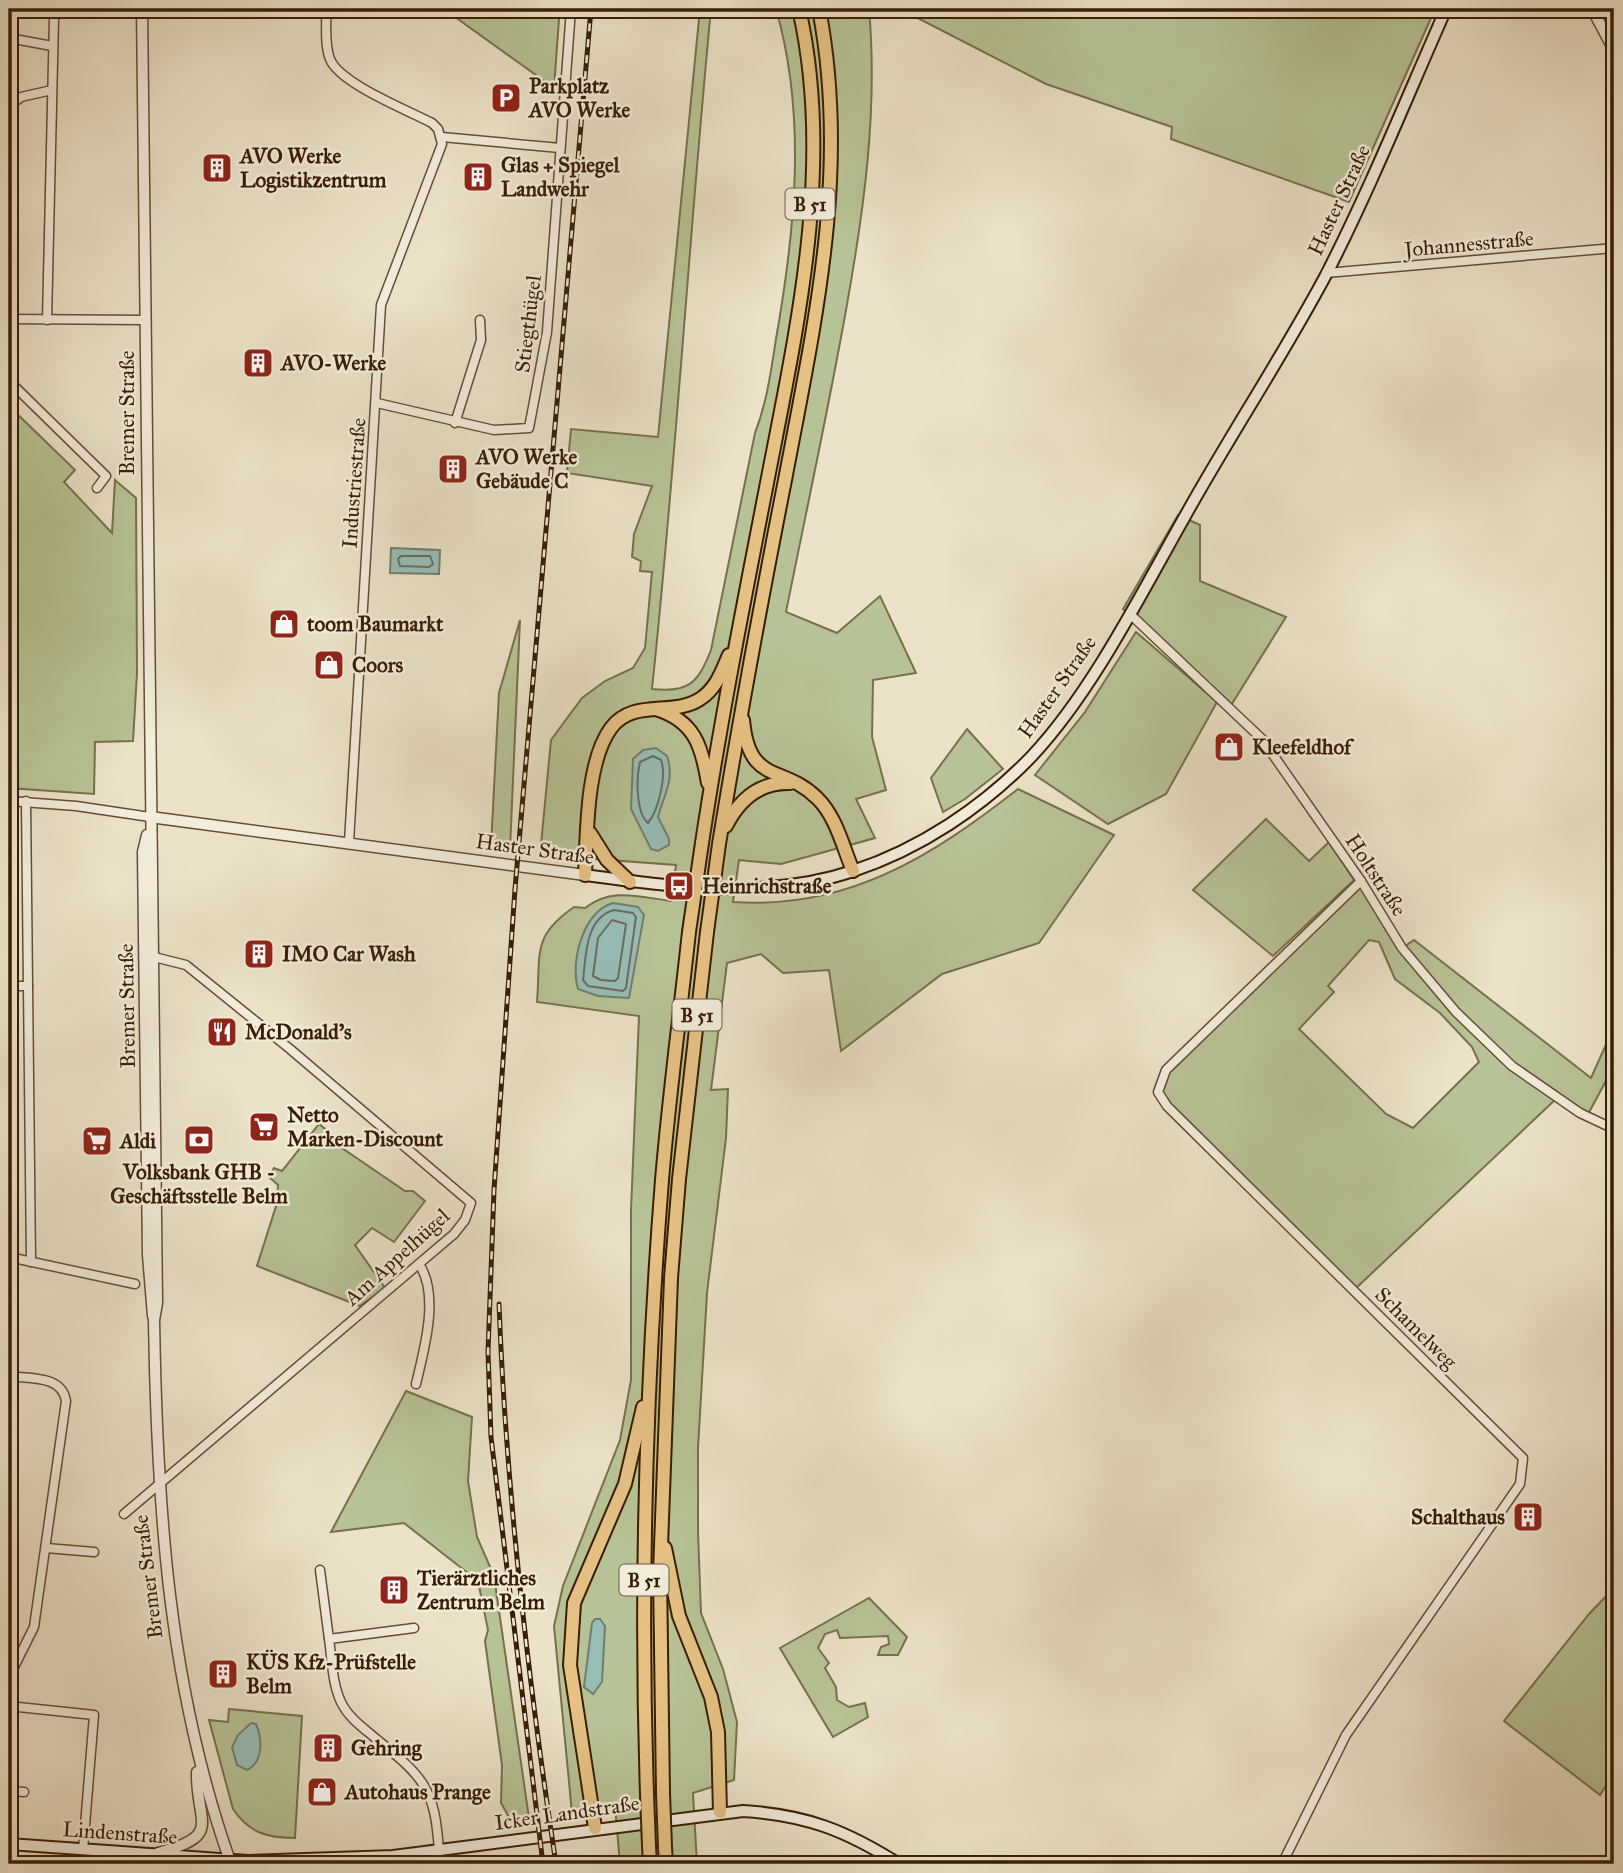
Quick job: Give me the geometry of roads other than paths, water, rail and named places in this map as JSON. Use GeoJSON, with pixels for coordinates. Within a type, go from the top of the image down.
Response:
{"type":"FeatureCollection","features":[{"type":"Feature","properties":{"kind":"highway","name":"B 51"},"geometry":{"type":"LineString","coordinates":[[650,1864],[644,1572],[651,1366],[663,1177],[689,932],[702,843],[737,635],[796,333],[814,165],[811,95],[799,9]]}},
{"type":"Feature","properties":{"kind":"highway","name":"B 51"},"geometry":{"type":"LineString","coordinates":[[666,1864],[659,1700],[662,1533],[675,1228],[719,844],[742,703],[814,334],[823,261],[833,166],[830,81],[819,9]]}},
{"type":"Feature","properties":{"kind":"highway"},"geometry":{"type":"LineString","coordinates":[[585,875],[593,776],[601,744],[612,726],[624,715],[700,700],[715,685],[737,635]]}},
{"type":"Feature","properties":{"kind":"highway"},"geometry":{"type":"LineString","coordinates":[[742,703],[750,753],[757,763],[775,776],[794,783],[818,798],[832,818],[853,872]]}},
{"type":"Feature","properties":{"kind":"highway"},"geometry":{"type":"LineString","coordinates":[[653,708],[670,714],[695,734],[703,750],[710,794]]}},
{"type":"Feature","properties":{"kind":"highway"},"geometry":{"type":"LineString","coordinates":[[719,844],[734,810],[748,795],[779,783],[794,783]]}},
{"type":"Feature","properties":{"kind":"highway"},"geometry":{"type":"LineString","coordinates":[[589,829],[607,860],[630,882]]}},
{"type":"Feature","properties":{"kind":"highway","name":"B 51"},"geometry":{"type":"LineString","coordinates":[[595,1828],[570,1665],[574,1603],[625,1484],[651,1366]]}},
{"type":"Feature","properties":{"kind":"highway","name":"B 51"},"geometry":{"type":"LineString","coordinates":[[662,1533],[679,1616],[711,1697],[718,1732],[720,1812]]}},
{"type":"Feature","properties":{"kind":"main road","name":"Haster Straße"},"geometry":{"type":"LineString","coordinates":[[585,875],[630,882],[753,889],[803,884],[853,872],[941,830],[995,792],[1015,773],[1053,732],[1130,614],[1326,273],[1446,9]]}},
{"type":"Feature","properties":{"kind":"main road","name":"Icker Landstraße"},"geometry":{"type":"LineString","coordinates":[[230,1862],[275,1862],[439,1852],[595,1828],[743,1811],[804,1818],[849,1834],[899,1864]]}},
{"type":"Feature","properties":{"kind":"main road","name":"Lindenstraße"},"geometry":{"type":"LineString","coordinates":[[9,1844],[230,1862]]}},
{"type":"Feature","properties":{"kind":"street","name":"Bremer Straße"},"geometry":{"type":"LineString","coordinates":[[142,9],[150,817],[155,1020],[157,1303],[154,1320],[157,1483],[169,1602],[198,1761],[230,1862]]}},
{"type":"Feature","properties":{"kind":"street"},"geometry":{"type":"LineString","coordinates":[[326,9],[328,51],[334,66],[351,80],[432,123],[442,137],[560,148]]}},
{"type":"Feature","properties":{"kind":"street","name":"Stiegthügel"},"geometry":{"type":"LineString","coordinates":[[377,403],[494,430],[529,428],[547,332],[571,9]]}},
{"type":"Feature","properties":{"kind":"street"},"geometry":{"type":"LineString","coordinates":[[1592,9],[1614,50]]}},
{"type":"Feature","properties":{"kind":"street"},"geometry":{"type":"LineString","coordinates":[[47,320],[54,19]]}},
{"type":"Feature","properties":{"kind":"street"},"geometry":{"type":"LineString","coordinates":[[9,38],[52,46]]}},
{"type":"Feature","properties":{"kind":"street"},"geometry":{"type":"LineString","coordinates":[[9,106],[21,97],[52,90]]}},
{"type":"Feature","properties":{"kind":"street","name":"Industriestraße"},"geometry":{"type":"LineString","coordinates":[[349,842],[381,305],[439,155],[442,137]]}},
{"type":"Feature","properties":{"kind":"street","name":"Johannesstraße"},"geometry":{"type":"LineString","coordinates":[[1326,273],[1614,247]]}},
{"type":"Feature","properties":{"kind":"street"},"geometry":{"type":"LineString","coordinates":[[9,320],[145,320]]}},
{"type":"Feature","properties":{"kind":"street"},"geometry":{"type":"LineString","coordinates":[[455,423],[481,340],[480,320]]}},
{"type":"Feature","properties":{"kind":"street"},"geometry":{"type":"LineString","coordinates":[[9,381],[106,476],[97,488]]}},
{"type":"Feature","properties":{"kind":"street","name":"Holtstraße"},"geometry":{"type":"LineString","coordinates":[[1130,614],[1262,739],[1361,881],[1402,948],[1456,1012],[1512,1066],[1580,1113],[1614,1129]]}},
{"type":"Feature","properties":{"kind":"street"},"geometry":{"type":"LineString","coordinates":[[9,802],[26,801],[150,817]]}},
{"type":"Feature","properties":{"kind":"street"},"geometry":{"type":"LineString","coordinates":[[26,801],[31,1262]]}},
{"type":"Feature","properties":{"kind":"street","name":"Bremer Straße"},"geometry":{"type":"LineString","coordinates":[[150,817],[143,852],[148,1266],[149,1303],[154,1320]]}},
{"type":"Feature","properties":{"kind":"street","name":"Haster Straße"},"geometry":{"type":"LineString","coordinates":[[150,817],[585,875]]}},
{"type":"Feature","properties":{"kind":"street","name":"Schamelweg"},"geometry":{"type":"LineString","coordinates":[[1282,1864],[1346,1735],[1520,1484],[1524,1472],[1523,1458],[1167,1106],[1158,1092],[1166,1070],[1361,881]]}},
{"type":"Feature","properties":{"kind":"street","name":"Am Appelhügel"},"geometry":{"type":"LineString","coordinates":[[124,1514],[157,1483],[454,1234],[465,1220],[471,1203],[290,1049],[186,965],[154,957]]}},
{"type":"Feature","properties":{"kind":"street"},"geometry":{"type":"LineString","coordinates":[[9,986],[28,986]]}},
{"type":"Feature","properties":{"kind":"street"},"geometry":{"type":"LineString","coordinates":[[9,1257],[135,1284]]}},
{"type":"Feature","properties":{"kind":"street"},"geometry":{"type":"LineString","coordinates":[[416,1384],[428,1333],[428,1282],[419,1264]]}},
{"type":"Feature","properties":{"kind":"street"},"geometry":{"type":"LineString","coordinates":[[9,1377],[49,1381],[65,1392],[66,1401],[34,1627],[9,1677]]}},
{"type":"Feature","properties":{"kind":"street"},"geometry":{"type":"LineString","coordinates":[[46,1548],[93,1552]]}},
{"type":"Feature","properties":{"kind":"street"},"geometry":{"type":"LineString","coordinates":[[320,1570],[336,1686],[341,1704],[353,1720],[421,1779],[431,1795],[439,1852]]}},
{"type":"Feature","properties":{"kind":"street"},"geometry":{"type":"LineString","coordinates":[[329,1639],[414,1628]]}},
{"type":"Feature","properties":{"kind":"street"},"geometry":{"type":"LineString","coordinates":[[9,1706],[94,1715],[83,1850]]}},
{"type":"Feature","properties":{"kind":"street"},"geometry":{"type":"LineString","coordinates":[[152,1854],[189,1844],[201,1832],[203,1819],[197,1789],[198,1761]]}},
{"type":"Feature","properties":{"kind":"street"},"geometry":{"type":"LineString","coordinates":[[9,1791],[24,1792]]}},
{"type":"Feature","properties":{"kind":"water"},"geometry":{"type":"Polygon","coordinates":[[[391,548],[440,550],[439,574],[390,573],[391,548]]]}},
{"type":"Feature","properties":{"kind":"water"},"geometry":{"type":"Polygon","coordinates":[[[656,748],[667,756],[670,772],[658,817],[669,839],[669,845],[658,851],[651,849],[631,809],[633,759],[643,750],[656,748]]]}},
{"type":"Feature","properties":{"kind":"water"},"geometry":{"type":"Polygon","coordinates":[[[613,903],[638,907],[644,915],[629,998],[598,996],[578,989],[576,978],[581,939],[594,916],[613,903]]]}},
{"type":"Feature","properties":{"kind":"water"},"geometry":{"type":"Polygon","coordinates":[[[595,1619],[600,1619],[605,1626],[602,1682],[593,1694],[584,1687],[592,1623],[595,1619]]]}},
{"type":"Feature","properties":{"kind":"water"},"geometry":{"type":"Polygon","coordinates":[[[251,1723],[256,1724],[260,1749],[253,1766],[247,1770],[237,1765],[232,1747],[238,1735],[251,1723]]]}},
{"type":"Feature","properties":{"kind":"railway"},"geometry":{"type":"LineString","coordinates":[[543,1864],[491,1437],[488,1352],[494,1190],[515,889],[591,9]]}},
{"type":"Feature","properties":{"kind":"railway"},"geometry":{"type":"LineString","coordinates":[[499,1304],[507,1444],[520,1585],[556,1864]]}},
{"type":"Feature","properties":{"kind":"place","name":"Parkplatz AVO Werke"},"geometry":{"type":"Point","coordinates":[506,98]}},
{"type":"Feature","properties":{"kind":"place","name":"AVO Werke Logistikzentrum"},"geometry":{"type":"Point","coordinates":[217,168]}},
{"type":"Feature","properties":{"kind":"place","name":"Glas + Spiegel Landwehr"},"geometry":{"type":"Point","coordinates":[478,177]}},
{"type":"Feature","properties":{"kind":"place","name":"AVO-Werke"},"geometry":{"type":"Point","coordinates":[258,363]}},
{"type":"Feature","properties":{"kind":"place","name":"AVO Werke Gebäude C"},"geometry":{"type":"Point","coordinates":[453,469]}},
{"type":"Feature","properties":{"kind":"place","name":"toom Baumarkt"},"geometry":{"type":"Point","coordinates":[284,624]}},
{"type":"Feature","properties":{"kind":"place","name":"Coors"},"geometry":{"type":"Point","coordinates":[329,665]}},
{"type":"Feature","properties":{"kind":"place","name":"Kleefeldhof"},"geometry":{"type":"Point","coordinates":[1229,747]}},
{"type":"Feature","properties":{"kind":"place","name":"Heinrichstraße"},"geometry":{"type":"Point","coordinates":[679,886]}},
{"type":"Feature","properties":{"kind":"place","name":"IMO Car Wash"},"geometry":{"type":"Point","coordinates":[259,954]}},
{"type":"Feature","properties":{"kind":"place","name":"McDonald's"},"geometry":{"type":"Point","coordinates":[222,1032]}},
{"type":"Feature","properties":{"kind":"place","name":"Netto Marken-Discount"},"geometry":{"type":"Point","coordinates":[264,1127]}},
{"type":"Feature","properties":{"kind":"place","name":"Volksbank GHB - Geschäftsstelle Belm"},"geometry":{"type":"Point","coordinates":[199,1140]}},
{"type":"Feature","properties":{"kind":"place","name":"Aldi"},"geometry":{"type":"Point","coordinates":[97,1141]}},
{"type":"Feature","properties":{"kind":"place","name":"Schalthaus"},"geometry":{"type":"Point","coordinates":[1528,1517]}},
{"type":"Feature","properties":{"kind":"place","name":"Tierärztliches Zentrum Belm"},"geometry":{"type":"Point","coordinates":[394,1590]}},
{"type":"Feature","properties":{"kind":"place","name":"KÜS Kfz-Prüfstelle Belm"},"geometry":{"type":"Point","coordinates":[223,1674]}},
{"type":"Feature","properties":{"kind":"place","name":"Gehring"},"geometry":{"type":"Point","coordinates":[328,1748]}},
{"type":"Feature","properties":{"kind":"place","name":"Autohaus Prange"},"geometry":{"type":"Point","coordinates":[322,1792]}}]}
